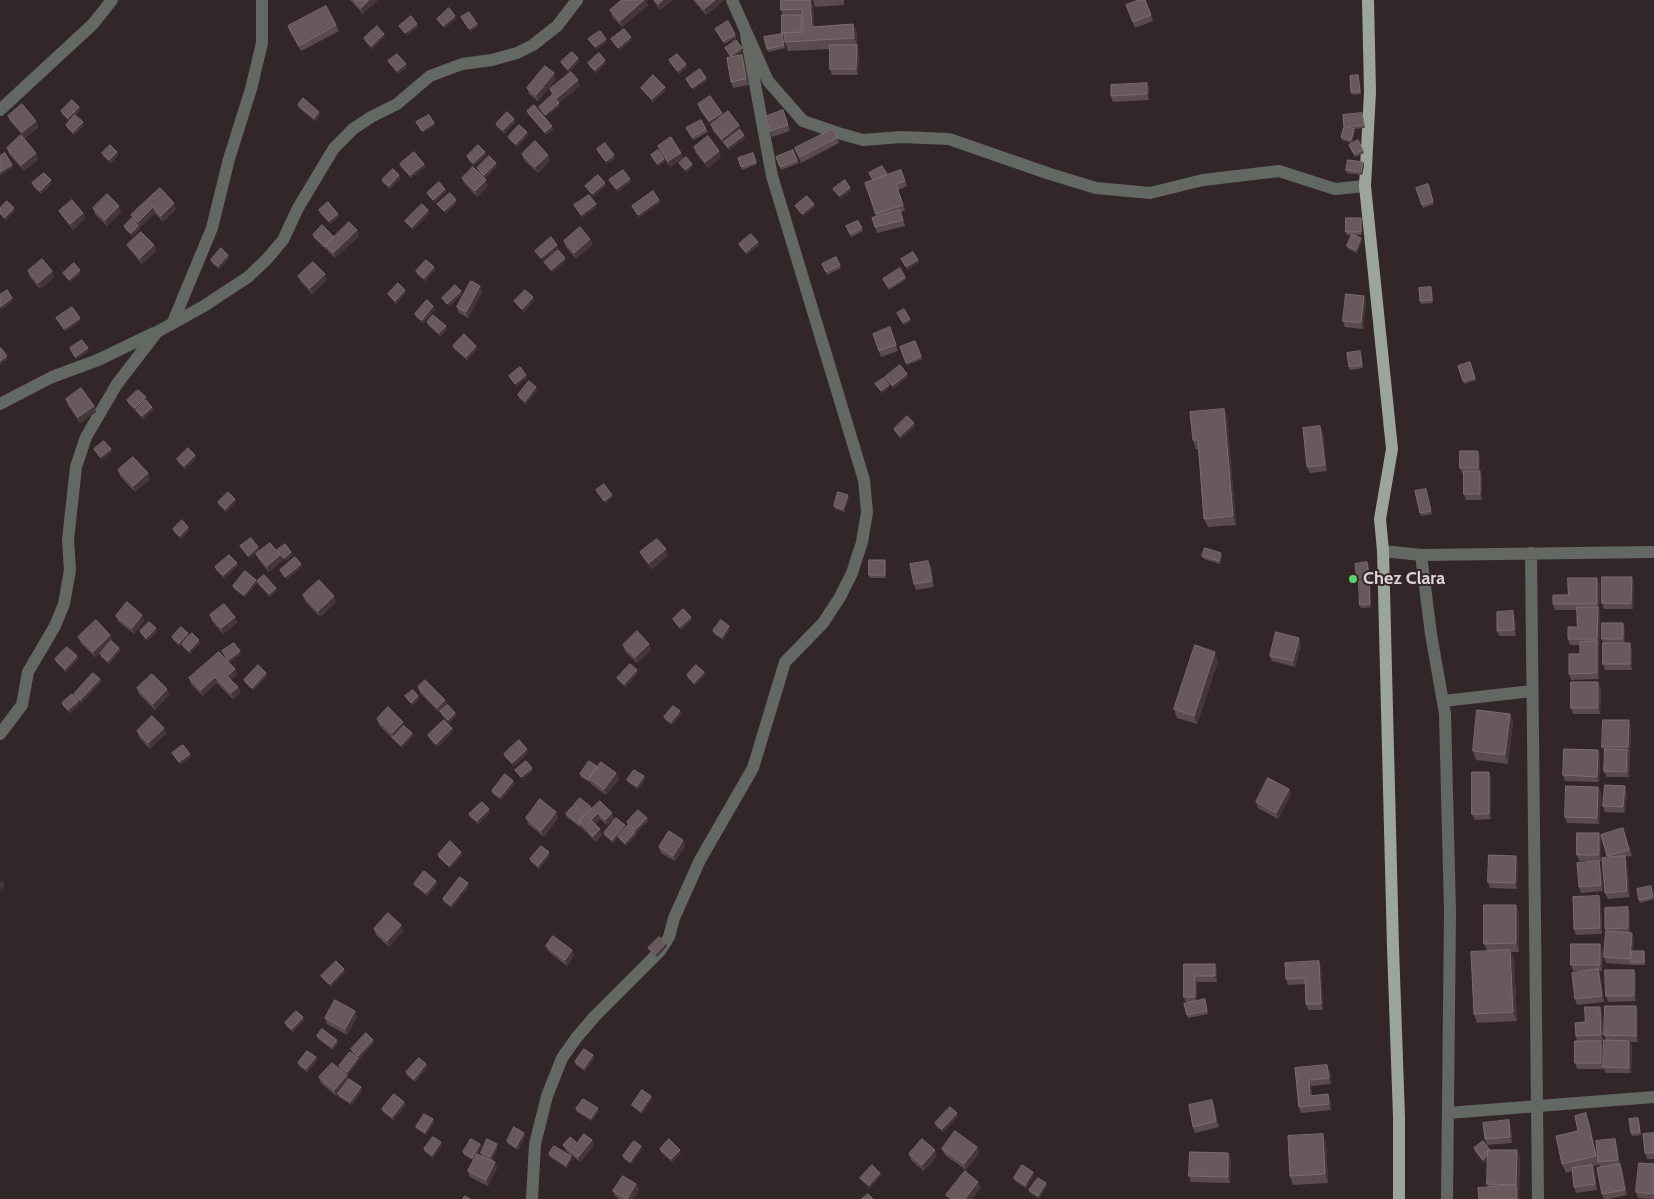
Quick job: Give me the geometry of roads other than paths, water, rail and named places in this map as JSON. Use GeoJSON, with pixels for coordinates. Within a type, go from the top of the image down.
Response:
{"type":"FeatureCollection","features":[{"type":"Feature","properties":{"kind":"main road"},"geometry":{"type":"LineString","coordinates":[[1368,0],[1370,92],[1365,186],[1392,449],[1380,519],[1383,550],[1399,1117],[1399,1199]]}},
{"type":"Feature","properties":{"kind":"street"},"geometry":{"type":"LineString","coordinates":[[0,110],[93,24],[112,0]]}},
{"type":"Feature","properties":{"kind":"street"},"geometry":{"type":"LineString","coordinates":[[173,322],[212,228],[229,159],[251,89],[262,43],[262,0]]}},
{"type":"Feature","properties":{"kind":"street"},"geometry":{"type":"LineString","coordinates":[[0,404],[52,377],[98,360],[157,332],[204,306],[248,277],[283,240],[298,208],[334,148],[353,129],[370,116],[397,104],[430,76],[462,64],[492,60],[517,53],[533,45],[557,26],[577,0]]}},
{"type":"Feature","properties":{"kind":"street"},"geometry":{"type":"LineString","coordinates":[[732,0],[768,81],[803,121],[863,140],[901,137],[949,139],[1096,188],[1150,193],[1203,180],[1279,171],[1335,189],[1365,186]]}},
{"type":"Feature","properties":{"kind":"street"},"geometry":{"type":"LineString","coordinates":[[532,1199],[535,1144],[547,1096],[562,1058],[595,1016],[660,951],[669,936],[674,918],[700,860],[753,768],[786,662],[823,623],[840,597],[852,573],[862,542],[867,512],[864,480],[772,176],[746,35]]}},
{"type":"Feature","properties":{"kind":"street"},"geometry":{"type":"LineString","coordinates":[[0,734],[22,705],[28,672],[55,626],[64,604],[70,570],[68,540],[76,467],[86,437],[117,384],[157,332]]}},
{"type":"Feature","properties":{"kind":"street"},"geometry":{"type":"LineString","coordinates":[[1383,550],[1421,555],[1654,552]]}},
{"type":"Feature","properties":{"kind":"street"},"geometry":{"type":"LineString","coordinates":[[1531,553],[1538,1199]]}},
{"type":"Feature","properties":{"kind":"street"},"geometry":{"type":"LineString","coordinates":[[1421,555],[1431,634],[1445,714],[1450,911],[1447,1199]]}},
{"type":"Feature","properties":{"kind":"street"},"geometry":{"type":"LineString","coordinates":[[1443,701],[1532,691]]}},
{"type":"Feature","properties":{"kind":"street"},"geometry":{"type":"LineString","coordinates":[[1448,1112],[1654,1097]]}},
{"type":"Feature","properties":{"kind":"place","name":"Chez Clara"},"geometry":{"type":"Point","coordinates":[1353,579]}}]}
